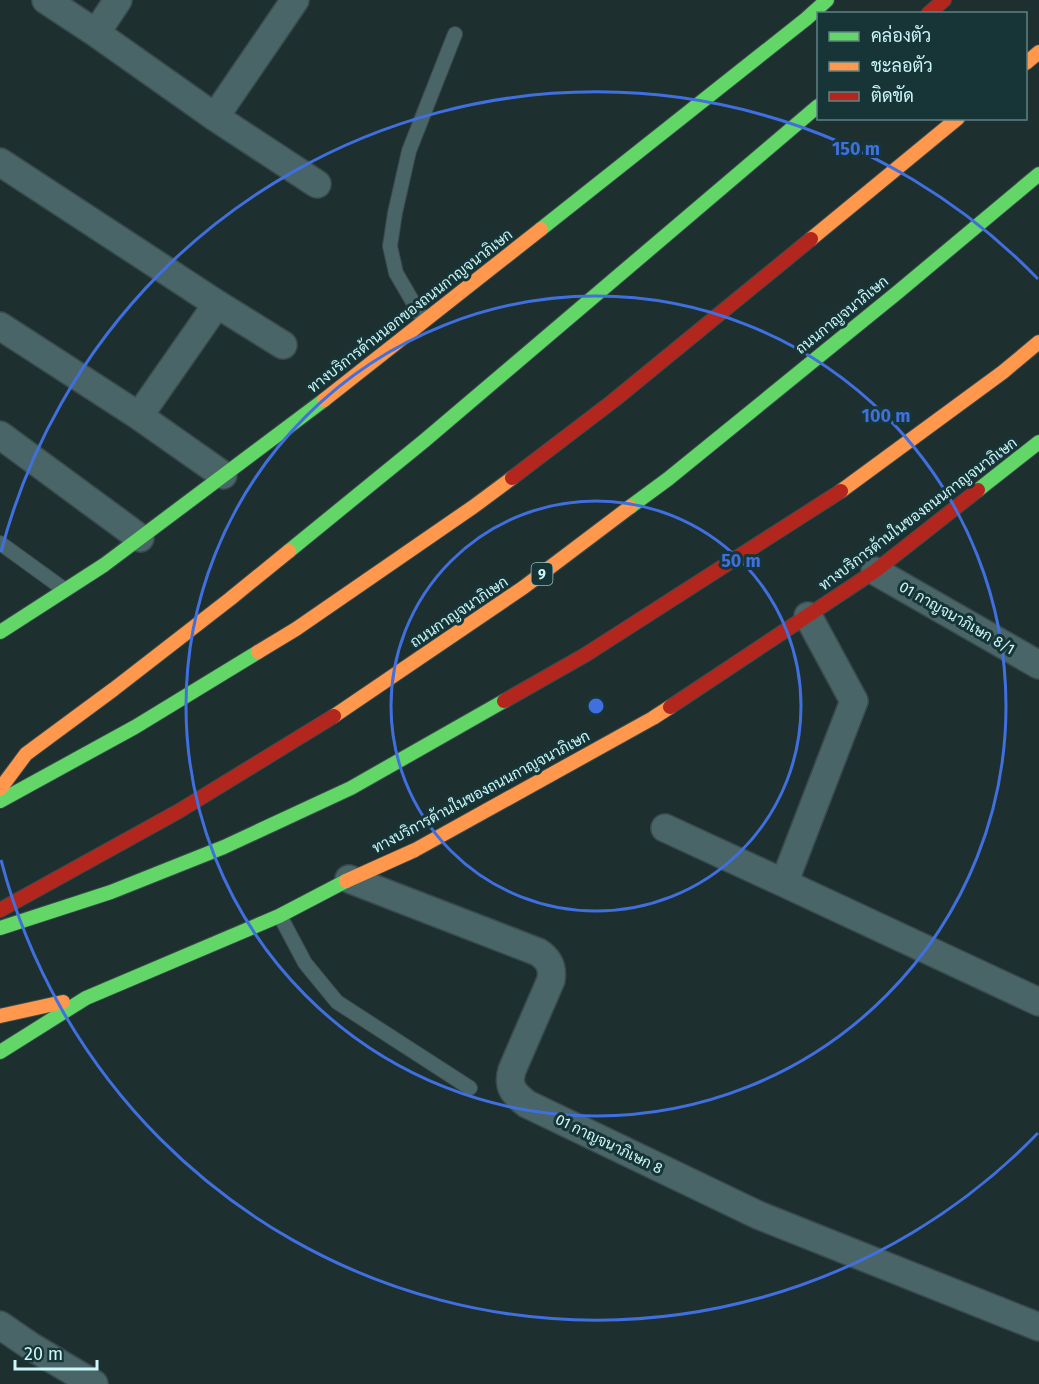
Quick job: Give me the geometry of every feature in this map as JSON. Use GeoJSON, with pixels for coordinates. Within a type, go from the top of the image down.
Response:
{"type":"FeatureCollection","features":[{"type":"Feature","properties":{"kind":"main road","name":"ทางบริการด้านนอกของถนนกาญจนาภิเษก"},"geometry":{"type":"LineString","coordinates":[[0,632],[104,565],[329,396],[828,0]]}},
{"type":"Feature","properties":{"kind":"main road"},"geometry":{"type":"LineString","coordinates":[[930,12],[944,0]]}},
{"type":"Feature","properties":{"kind":"main road"},"geometry":{"type":"LineString","coordinates":[[1027,62],[1039,52]]}},
{"type":"Feature","properties":{"kind":"main road"},"geometry":{"type":"LineString","coordinates":[[0,789],[26,754],[230,599],[424,441],[817,108]]}},
{"type":"Feature","properties":{"kind":"main road"},"geometry":{"type":"LineString","coordinates":[[0,801],[135,728],[296,629],[473,507],[614,401],[956,120]]}},
{"type":"Feature","properties":{"kind":"main road","name":"ถนนกาญจนาภิเษก"},"geometry":{"type":"LineString","coordinates":[[0,910],[179,811],[315,728],[524,587],[668,479],[1039,174]]}},
{"type":"Feature","properties":{"kind":"main road"},"geometry":{"type":"LineString","coordinates":[[0,928],[111,892],[224,847],[351,788],[585,655],[829,500],[1003,372],[1039,342]]}},
{"type":"Feature","properties":{"kind":"main road","name":"ทางบริการด้านในของถนนกาญจนาภิเษก"},"geometry":{"type":"LineString","coordinates":[[0,1052],[86,998],[279,916],[349,879],[415,850],[653,718],[874,571],[1038,444]]}},
{"type":"Feature","properties":{"kind":"main road","name":"ทางบริการด้านในของถนนกาญจนาภิเษก"},"geometry":{"type":"LineString","coordinates":[[0,1016],[86,998]]}},
{"type":"Feature","properties":{"kind":"street"},"geometry":{"type":"LineString","coordinates":[[46,0],[215,117],[317,184]]}},
{"type":"Feature","properties":{"kind":"street"},"geometry":{"type":"LineString","coordinates":[[96,33],[118,0]]}},
{"type":"Feature","properties":{"kind":"street"},"geometry":{"type":"LineString","coordinates":[[215,117],[295,0]]}},
{"type":"Feature","properties":{"kind":"street"},"geometry":{"type":"LineString","coordinates":[[0,162],[283,345]]}},
{"type":"Feature","properties":{"kind":"street"},"geometry":{"type":"LineString","coordinates":[[139,416],[217,303]]}},
{"type":"Feature","properties":{"kind":"street"},"geometry":{"type":"LineString","coordinates":[[0,326],[139,416],[223,476]]}},
{"type":"Feature","properties":{"kind":"street"},"geometry":{"type":"LineString","coordinates":[[0,435],[140,538]]}},
{"type":"Feature","properties":{"kind":"street","name":"01 กาญจนาภิเษก 8/1"},"geometry":{"type":"LineString","coordinates":[[874,571],[1039,665]]}},
{"type":"Feature","properties":{"kind":"street"},"geometry":{"type":"LineString","coordinates":[[784,883],[854,701],[808,616]]}},
{"type":"Feature","properties":{"kind":"street"},"geometry":{"type":"LineString","coordinates":[[665,828],[1039,1002]]}},
{"type":"Feature","properties":{"kind":"street","name":"01 กาญจนาภิเษก 8"},"geometry":{"type":"LineString","coordinates":[[349,879],[546,957],[551,965],[551,980],[509,1079],[516,1096],[527,1104],[758,1215],[1039,1327]]}},
{"type":"Feature","properties":{"kind":"street"},"geometry":{"type":"LineString","coordinates":[[0,1325],[94,1384]]}},
{"type":"Feature","properties":{"kind":"lane"},"geometry":{"type":"LineString","coordinates":[[424,321],[396,273],[390,246],[409,151],[455,34]]}},
{"type":"Feature","properties":{"kind":"lane"},"geometry":{"type":"LineString","coordinates":[[0,543],[65,590]]}},
{"type":"Feature","properties":{"kind":"lane"},"geometry":{"type":"LineString","coordinates":[[279,916],[305,963],[337,1002],[470,1088]]}},
{"type":"Feature","properties":{"kind":"traffic: fast"},"geometry":{"type":"LineString","coordinates":[[541,229],[827,0]]}},
{"type":"Feature","properties":{"kind":"traffic: fast"},"geometry":{"type":"LineString","coordinates":[[289,551],[424,441],[817,107]]}},
{"type":"Feature","properties":{"kind":"traffic: fast"},"geometry":{"type":"LineString","coordinates":[[630,507],[668,479],[898,292],[1039,174]]}},
{"type":"Feature","properties":{"kind":"traffic: fast"},"geometry":{"type":"LineString","coordinates":[[0,632],[104,565],[324,400]]}},
{"type":"Feature","properties":{"kind":"traffic: fast"},"geometry":{"type":"LineString","coordinates":[[978,490],[1039,442]]}},
{"type":"Feature","properties":{"kind":"traffic: fast"},"geometry":{"type":"LineString","coordinates":[[0,801],[135,727],[258,652]]}},
{"type":"Feature","properties":{"kind":"traffic: fast"},"geometry":{"type":"LineString","coordinates":[[0,928],[111,892],[224,847],[351,788],[504,701]]}},
{"type":"Feature","properties":{"kind":"traffic: fast"},"geometry":{"type":"LineString","coordinates":[[0,1052],[86,998],[279,916],[346,881]]}},
{"type":"Feature","properties":{"kind":"traffic: slow"},"geometry":{"type":"LineString","coordinates":[[1027,62],[1039,52]]}},
{"type":"Feature","properties":{"kind":"traffic: slow"},"geometry":{"type":"LineString","coordinates":[[811,239],[956,120]]}},
{"type":"Feature","properties":{"kind":"traffic: slow"},"geometry":{"type":"LineString","coordinates":[[324,400],[541,229]]}},
{"type":"Feature","properties":{"kind":"traffic: slow"},"geometry":{"type":"LineString","coordinates":[[841,491],[1003,372],[1039,342]]}},
{"type":"Feature","properties":{"kind":"traffic: slow"},"geometry":{"type":"LineString","coordinates":[[258,652],[296,629],[512,478]]}},
{"type":"Feature","properties":{"kind":"traffic: slow"},"geometry":{"type":"LineString","coordinates":[[334,716],[524,587],[630,507]]}},
{"type":"Feature","properties":{"kind":"traffic: slow"},"geometry":{"type":"LineString","coordinates":[[0,789],[26,754],[114,689],[289,551]]}},
{"type":"Feature","properties":{"kind":"traffic: slow"},"geometry":{"type":"LineString","coordinates":[[346,881],[415,850],[670,707]]}},
{"type":"Feature","properties":{"kind":"traffic: slow"},"geometry":{"type":"LineString","coordinates":[[0,1016],[63,1002]]}},
{"type":"Feature","properties":{"kind":"traffic: jam"},"geometry":{"type":"LineString","coordinates":[[930,12],[944,0]]}},
{"type":"Feature","properties":{"kind":"traffic: jam"},"geometry":{"type":"LineString","coordinates":[[512,478],[613,401],[811,239]]}},
{"type":"Feature","properties":{"kind":"traffic: jam"},"geometry":{"type":"LineString","coordinates":[[670,707],[875,571],[978,490]]}},
{"type":"Feature","properties":{"kind":"traffic: jam"},"geometry":{"type":"LineString","coordinates":[[504,701],[585,655],[841,491]]}},
{"type":"Feature","properties":{"kind":"traffic: jam"},"geometry":{"type":"LineString","coordinates":[[0,910],[179,811],[334,716]]}}]}
